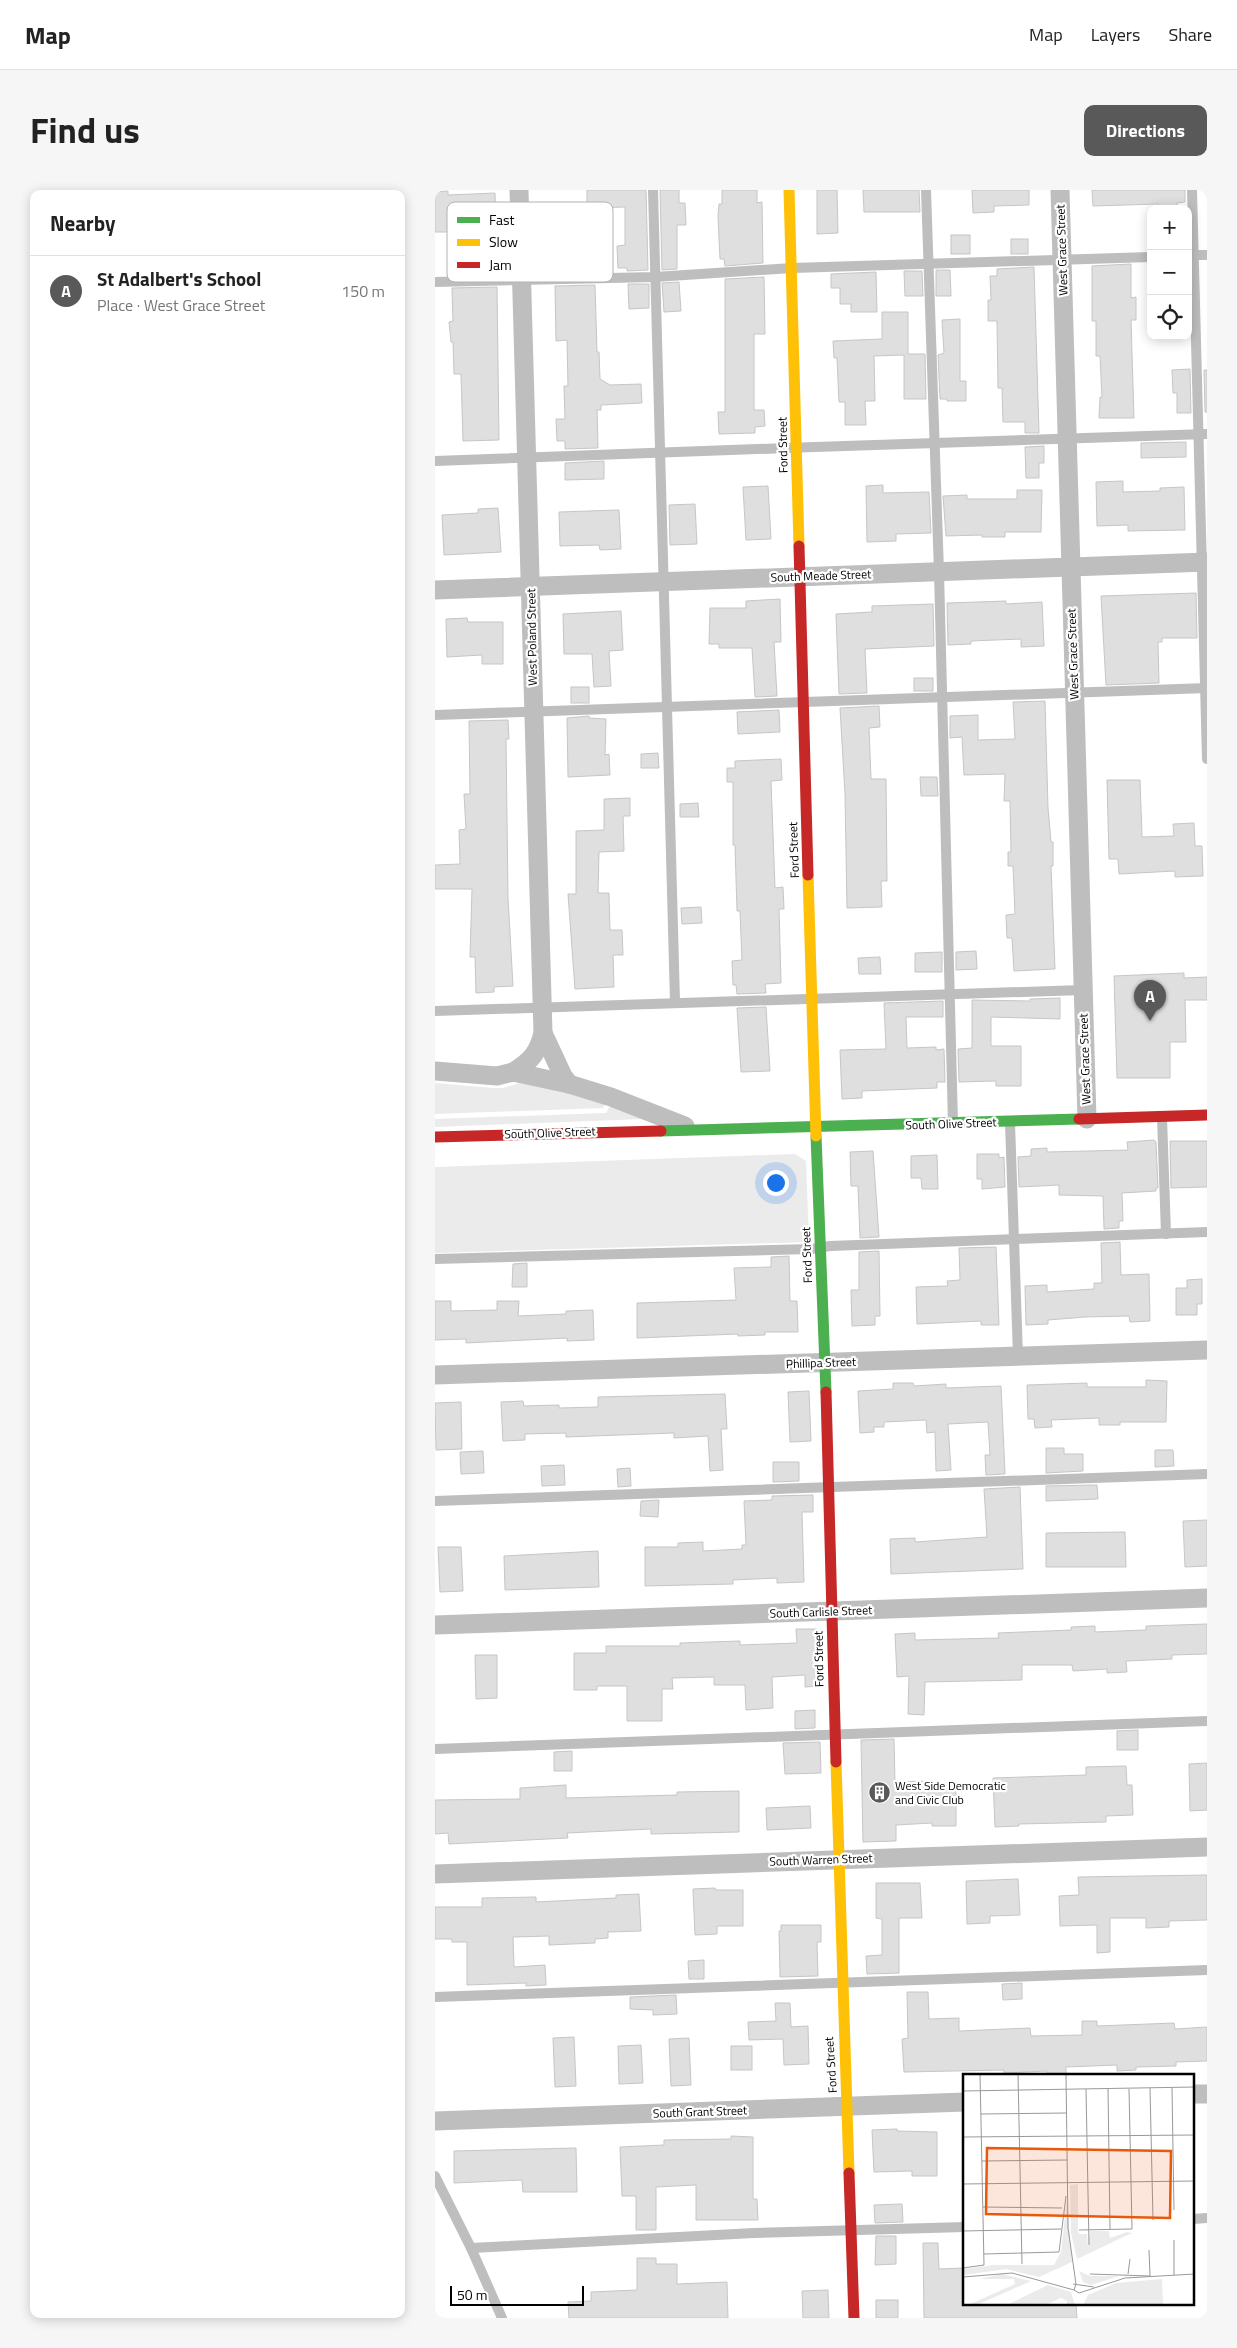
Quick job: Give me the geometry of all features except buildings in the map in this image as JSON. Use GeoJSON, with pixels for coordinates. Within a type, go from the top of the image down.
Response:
{"type":"FeatureCollection","features":[{"type":"Feature","properties":{"kind":"street","name":"Ford Street"},"geometry":{"type":"LineString","coordinates":[[789,190],[812,998],[825,1362],[841,1984],[848,2106],[855,2318]]}},
{"type":"Feature","properties":{"kind":"street","name":"West Grace Street"},"geometry":{"type":"LineString","coordinates":[[1060,190],[1087,1119]]}},
{"type":"Feature","properties":{"kind":"street","name":"West Poland Street"},"geometry":{"type":"LineString","coordinates":[[513,1072],[524,1066],[539,1050],[543,1033],[521,282]]}},
{"type":"Feature","properties":{"kind":"street","name":"South Meade Street"},"geometry":{"type":"LineString","coordinates":[[435,590],[1204,562]]}},
{"type":"Feature","properties":{"kind":"street"},"geometry":{"type":"LineString","coordinates":[[543,1033],[563,1076],[569,1084]]}},
{"type":"Feature","properties":{"kind":"street","name":"South Olive Street"},"geometry":{"type":"LineString","coordinates":[[435,1071],[497,1076],[513,1072],[569,1084],[611,1097],[696,1130]]}},
{"type":"Feature","properties":{"kind":"street","name":"South Olive Street"},"geometry":{"type":"LineString","coordinates":[[435,1137],[816,1128],[1207,1115]]}},
{"type":"Feature","properties":{"kind":"street","name":"Phillipa Street"},"geometry":{"type":"LineString","coordinates":[[435,1375],[1207,1350]]}},
{"type":"Feature","properties":{"kind":"street","name":"South Carlisle Street"},"geometry":{"type":"LineString","coordinates":[[435,1625],[1207,1598]]}},
{"type":"Feature","properties":{"kind":"street","name":"South Warren Street"},"geometry":{"type":"LineString","coordinates":[[435,1874],[1207,1847]]}},
{"type":"Feature","properties":{"kind":"street","name":"South Grant Street"},"geometry":{"type":"LineString","coordinates":[[435,2121],[963,2102]]}},
{"type":"Feature","properties":{"kind":"lane"},"geometry":{"type":"LineString","coordinates":[[653,190],[675,1002]]}},
{"type":"Feature","properties":{"kind":"lane"},"geometry":{"type":"LineString","coordinates":[[926,190],[939,572],[953,1124]]}},
{"type":"Feature","properties":{"kind":"lane"},"geometry":{"type":"LineString","coordinates":[[1191,250],[1192,190]]}},
{"type":"Feature","properties":{"kind":"lane"},"geometry":{"type":"LineString","coordinates":[[1192,255],[1207,255]]}},
{"type":"Feature","properties":{"kind":"lane"},"geometry":{"type":"LineString","coordinates":[[613,278],[655,277],[792,268],[1147,257]]}},
{"type":"Feature","properties":{"kind":"lane"},"geometry":{"type":"LineString","coordinates":[[1192,271],[1202,434],[1207,759]]}},
{"type":"Feature","properties":{"kind":"lane"},"geometry":{"type":"LineString","coordinates":[[435,461],[1202,434]]}},
{"type":"Feature","properties":{"kind":"lane"},"geometry":{"type":"LineString","coordinates":[[435,715],[1206,688]]}},
{"type":"Feature","properties":{"kind":"lane"},"geometry":{"type":"LineString","coordinates":[[435,1011],[1083,990]]}},
{"type":"Feature","properties":{"kind":"lane"},"geometry":{"type":"LineString","coordinates":[[1162,1117],[1167,1234]]}},
{"type":"Feature","properties":{"kind":"lane"},"geometry":{"type":"LineString","coordinates":[[1009,1122],[1018,1356]]}},
{"type":"Feature","properties":{"kind":"lane"},"geometry":{"type":"LineString","coordinates":[[435,1260],[821,1248],[1207,1232]]}},
{"type":"Feature","properties":{"kind":"lane"},"geometry":{"type":"LineString","coordinates":[[435,1501],[828,1488],[992,1480],[1207,1474]]}},
{"type":"Feature","properties":{"kind":"lane"},"geometry":{"type":"LineString","coordinates":[[435,1748],[1207,1721]]}},
{"type":"Feature","properties":{"kind":"lane"},"geometry":{"type":"LineString","coordinates":[[435,1997],[1207,1970]]}},
{"type":"Feature","properties":{"kind":"lane"},"geometry":{"type":"LineString","coordinates":[[435,2176],[471,2248],[502,2318]]}},
{"type":"Feature","properties":{"kind":"lane"},"geometry":{"type":"LineString","coordinates":[[471,2248],[500,2245],[851,2229],[963,2227]]}},
{"type":"Feature","properties":{"kind":"shaded area"},"geometry":{"type":"Polygon","coordinates":[[[435,1083],[504,1088],[519,1083],[563,1091],[605,1104],[603,1108],[435,1114],[435,1083]]]}},
{"type":"Feature","properties":{"kind":"shaded area"},"geometry":{"type":"Polygon","coordinates":[[[610,1106],[643,1119],[435,1127],[435,1119],[606,1113],[610,1106]]]}},
{"type":"Feature","properties":{"kind":"shaded area"},"geometry":{"type":"Polygon","coordinates":[[[795,1154],[806,1161],[809,1242],[435,1253],[435,1167],[795,1154]]]}},
{"type":"Feature","properties":{"kind":"traffic: fast"},"geometry":{"type":"LineString","coordinates":[[661,1131],[1079,1119]]}},
{"type":"Feature","properties":{"kind":"traffic: fast"},"geometry":{"type":"LineString","coordinates":[[816,1136],[826,1392]]}},
{"type":"Feature","properties":{"kind":"traffic: slow"},"geometry":{"type":"LineString","coordinates":[[789,190],[799,546]]}},
{"type":"Feature","properties":{"kind":"traffic: slow"},"geometry":{"type":"LineString","coordinates":[[808,875],[816,1136]]}},
{"type":"Feature","properties":{"kind":"traffic: slow"},"geometry":{"type":"LineString","coordinates":[[836,1762],[849,2173]]}},
{"type":"Feature","properties":{"kind":"traffic: jam"},"geometry":{"type":"LineString","coordinates":[[799,546],[808,875]]}},
{"type":"Feature","properties":{"kind":"traffic: jam"},"geometry":{"type":"LineString","coordinates":[[1079,1119],[1207,1115]]}},
{"type":"Feature","properties":{"kind":"traffic: jam"},"geometry":{"type":"LineString","coordinates":[[435,1137],[661,1131]]}},
{"type":"Feature","properties":{"kind":"traffic: jam"},"geometry":{"type":"LineString","coordinates":[[826,1392],[836,1762]]}},
{"type":"Feature","properties":{"kind":"traffic: jam"},"geometry":{"type":"LineString","coordinates":[[849,2173],[854,2318]]}},
{"type":"Feature","properties":{"kind":"place","name":"St Adalbert's School"},"geometry":{"type":"Point","coordinates":[1150,1021]}},
{"type":"Feature","properties":{"kind":"place","name":"West Side Democratic and Civic Club"},"geometry":{"type":"Point","coordinates":[879,1793]}}]}
